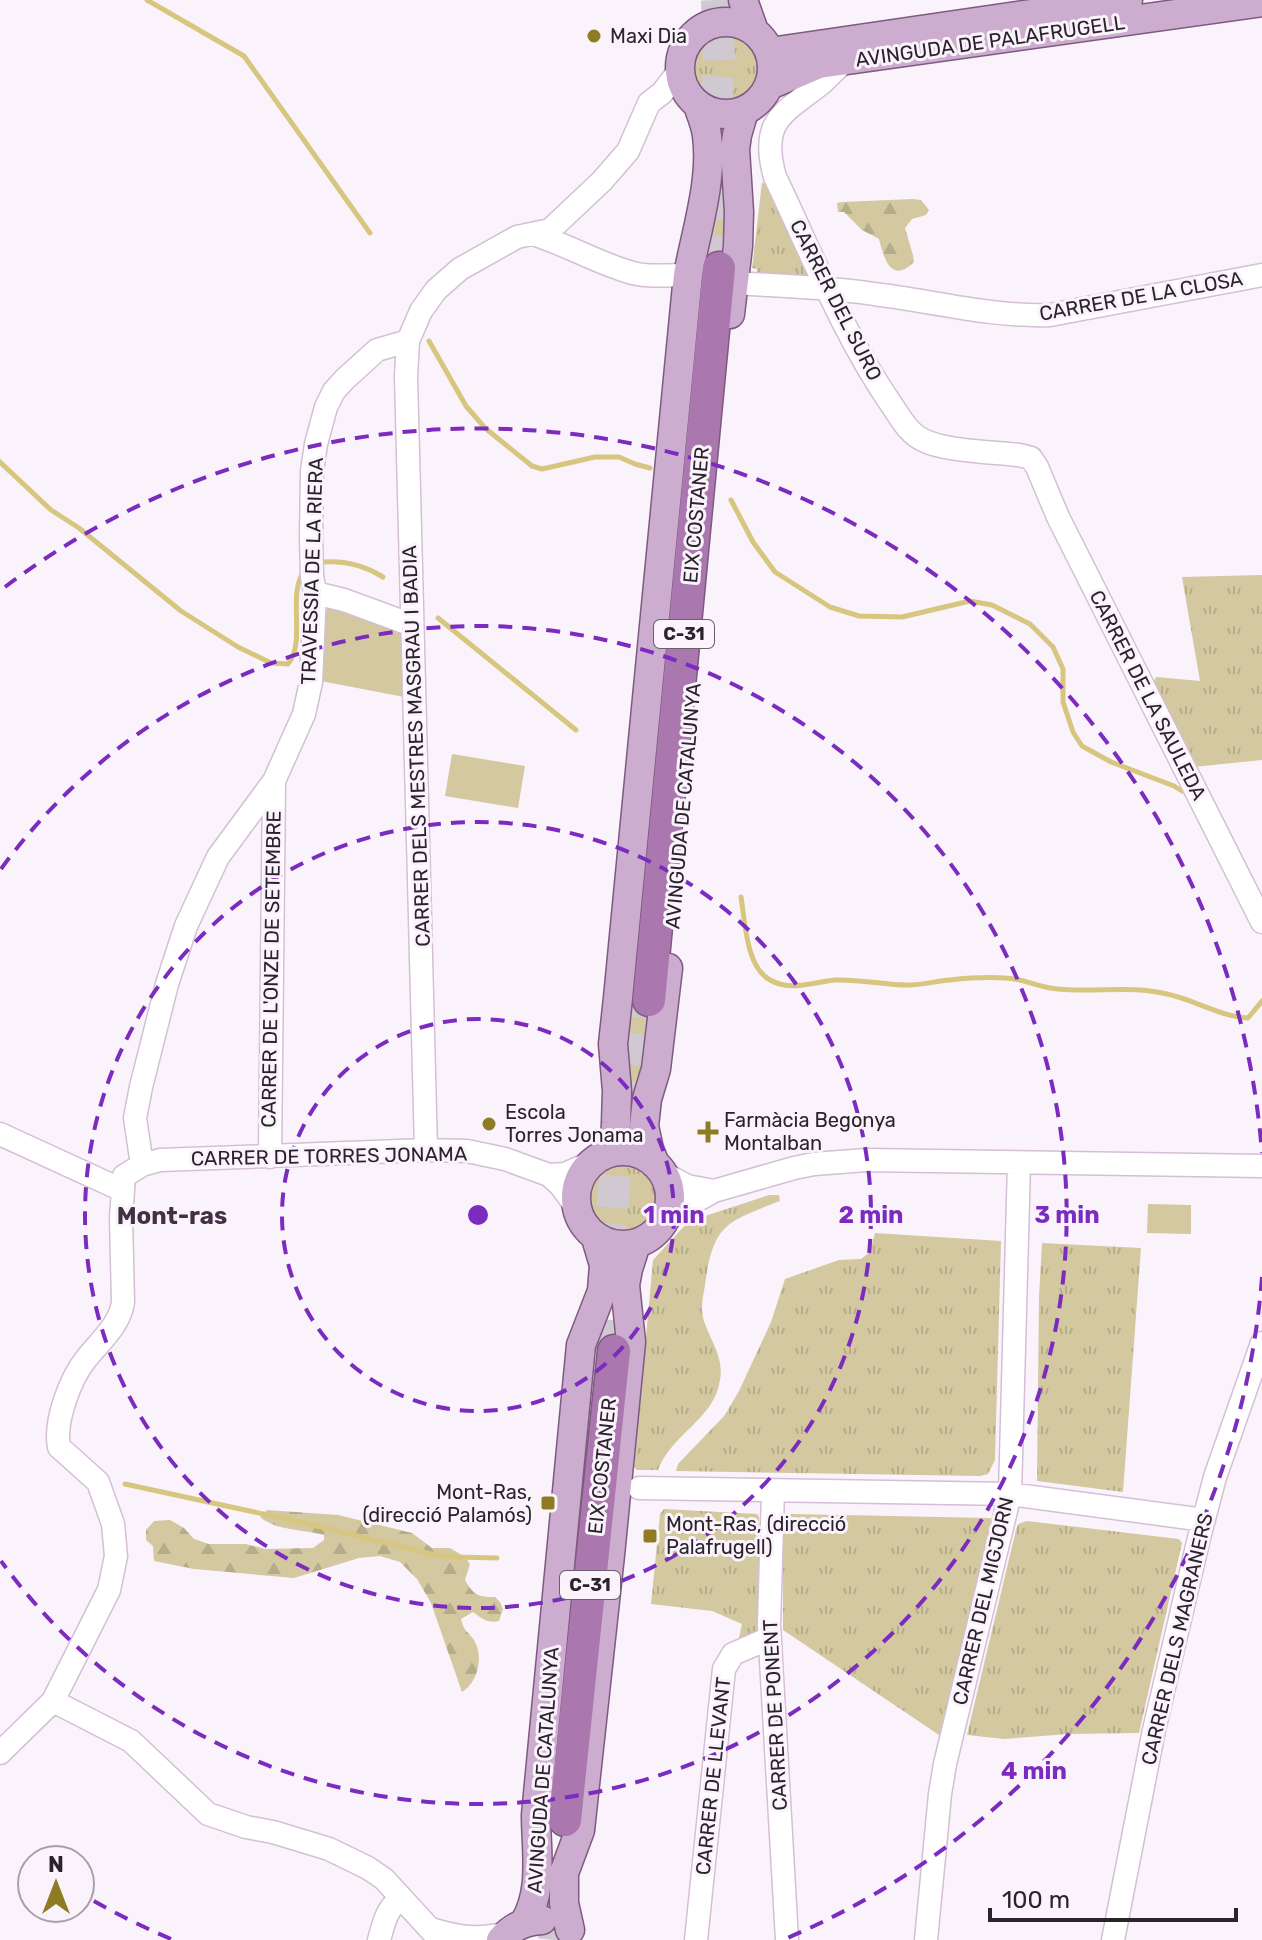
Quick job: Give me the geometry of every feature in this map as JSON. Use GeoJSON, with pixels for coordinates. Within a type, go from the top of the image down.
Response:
{"type":"FeatureCollection","features":[{"type":"Feature","properties":{"kind":"highway","name":"EIX COSTANER"},"geometry":{"type":"LineString","coordinates":[[640,998],[710,275]]}},
{"type":"Feature","properties":{"kind":"highway","name":"EIX COSTANER"},"geometry":{"type":"LineString","coordinates":[[556,1820],[606,1351]]}},
{"type":"Feature","properties":{"kind":"main road"},"geometry":{"type":"LineString","coordinates":[[718,0],[702,28],[687,42],[670,82],[683,87],[695,102],[715,113],[735,114],[757,103],[770,85],[773,68],[743,0]]}},
{"type":"Feature","properties":{"kind":"main road","name":"AVINGUDA DE PALAFRUGELL"},"geometry":{"type":"LineString","coordinates":[[762,42],[1112,1]]}},
{"type":"Feature","properties":{"kind":"main road","name":"AVINGUDA DE PALAFRUGELL"},"geometry":{"type":"LineString","coordinates":[[770,85],[819,64],[1262,2]]}},
{"type":"Feature","properties":{"kind":"main road"},"geometry":{"type":"LineString","coordinates":[[702,28],[717,22],[733,22],[762,42]]}},
{"type":"Feature","properties":{"kind":"main road","name":"AVINGUDA DE CATALUNYA"},"geometry":{"type":"LineString","coordinates":[[659,1168],[646,1137],[644,1117],[661,1038],[710,275],[701,215],[707,132],[695,102]]}},
{"type":"Feature","properties":{"kind":"main road","name":"AVINGUDA DE CATALUNYA"},"geometry":{"type":"LineString","coordinates":[[598,1159],[615,1139],[617,1091],[613,1044],[710,275],[739,212],[735,149],[744,111]]}},
{"type":"Feature","properties":{"kind":"main road"},"geometry":{"type":"LineString","coordinates":[[622,1151],[631,1152],[648,1158],[659,1168],[667,1180],[670,1197],[668,1214],[657,1231],[647,1239],[636,1244],[615,1245],[596,1238],[583,1225],[576,1207],[577,1186],[583,1173],[598,1159],[622,1151]]}},
{"type":"Feature","properties":{"kind":"main road","name":"AVINGUDA DE CATALUNYA"},"geometry":{"type":"LineString","coordinates":[[511,1932],[532,1911],[538,1866],[536,1815],[581,1345],[602,1291],[604,1265],[596,1238]]}},
{"type":"Feature","properties":{"kind":"main road"},"geometry":{"type":"LineString","coordinates":[[575,1935],[564,1903],[564,1873],[580,1830],[587,1771],[631,1342],[625,1285],[636,1244]]}},
{"type":"Feature","properties":{"kind":"main road"},"geometry":{"type":"LineString","coordinates":[[511,1932],[543,1920],[562,1924],[575,1935]]}},
{"type":"Feature","properties":{"kind":"street","name":"CARRER DEL SURO"},"geometry":{"type":"LineString","coordinates":[[846,61],[792,104],[775,124],[771,158],[775,177],[875,380],[909,430],[939,446],[1019,455],[1031,458],[1037,467]]}},
{"type":"Feature","properties":{"kind":"street"},"geometry":{"type":"LineString","coordinates":[[408,341],[421,311],[436,290],[460,269],[517,237],[550,230],[602,181],[628,151],[649,103],[670,82]]}},
{"type":"Feature","properties":{"kind":"street","name":"CARRER DE LA CLOSA"},"geometry":{"type":"LineString","coordinates":[[531,234],[553,240],[628,272],[646,275],[710,275],[872,293],[1035,316],[1262,275]]}},
{"type":"Feature","properties":{"kind":"street","name":"TRAVESSIA DE LA RIERA"},"geometry":{"type":"LineString","coordinates":[[142,1165],[135,1118],[167,984],[186,926],[218,857],[274,781],[304,714],[311,682],[312,471],[326,407],[334,391],[377,350],[408,341]]}},
{"type":"Feature","properties":{"kind":"street","name":"CARRER DELS MESTRES MASGRAU I BADIA"},"geometry":{"type":"LineString","coordinates":[[408,341],[406,391],[426,1150]]}},
{"type":"Feature","properties":{"kind":"street","name":"CARRER DE LA SAULEDA"},"geometry":{"type":"LineString","coordinates":[[1037,467],[1058,517],[1262,922]]}},
{"type":"Feature","properties":{"kind":"street"},"geometry":{"type":"LineString","coordinates":[[313,575],[344,600],[412,625]]}},
{"type":"Feature","properties":{"kind":"street","name":"CARRER DE L'ONZE DE SETEMBRE"},"geometry":{"type":"LineString","coordinates":[[270,1157],[274,781]]}},
{"type":"Feature","properties":{"kind":"street"},"geometry":{"type":"LineString","coordinates":[[251,811],[273,825]]}},
{"type":"Feature","properties":{"kind":"street"},"geometry":{"type":"LineString","coordinates":[[0,1134],[122,1190]]}},
{"type":"Feature","properties":{"kind":"street","name":"CARRER DE TORRES JONAMA"},"geometry":{"type":"LineString","coordinates":[[142,1165],[160,1160],[467,1151],[505,1159],[549,1175],[576,1207]]}},
{"type":"Feature","properties":{"kind":"street"},"geometry":{"type":"LineString","coordinates":[[549,1175],[565,1174],[598,1159]]}},
{"type":"Feature","properties":{"kind":"street"},"geometry":{"type":"LineString","coordinates":[[664,1222],[714,1191],[814,1164],[866,1160],[1262,1166]]}},
{"type":"Feature","properties":{"kind":"street","name":"CARRER DEL MIGJORN"},"geometry":{"type":"LineString","coordinates":[[926,1940],[945,1764],[1010,1494],[1019,1163]]}},
{"type":"Feature","properties":{"kind":"street"},"geometry":{"type":"LineString","coordinates":[[0,1753],[53,1701],[109,1590],[116,1556],[113,1524],[98,1482],[59,1447],[57,1438],[59,1422],[79,1369],[121,1313],[122,1190],[124,1176],[142,1165]]}},
{"type":"Feature","properties":{"kind":"street"},"geometry":{"type":"LineString","coordinates":[[659,1168],[687,1186],[714,1191]]}},
{"type":"Feature","properties":{"kind":"street","name":"CARRER DELS MAGRANERS"},"geometry":{"type":"LineString","coordinates":[[1113,1940],[1154,1730],[1204,1520],[1215,1477],[1262,1343]]}},
{"type":"Feature","properties":{"kind":"street"},"geometry":{"type":"LineString","coordinates":[[639,1488],[1010,1494],[1204,1520]]}},
{"type":"Feature","properties":{"kind":"street","name":"CARRER DE PONENT"},"geometry":{"type":"LineString","coordinates":[[773,1491],[770,1638],[787,1940]]}},
{"type":"Feature","properties":{"kind":"street","name":"CARRER DE LLEVANT"},"geometry":{"type":"LineString","coordinates":[[696,1940],[724,1669],[733,1654],[770,1638]]}},
{"type":"Feature","properties":{"kind":"street"},"geometry":{"type":"LineString","coordinates":[[53,1701],[131,1741],[208,1814],[299,1840],[354,1860],[384,1879],[435,1935],[473,1939],[511,1932]]}},
{"type":"Feature","properties":{"kind":"street"},"geometry":{"type":"LineString","coordinates":[[379,1940],[391,1905],[401,1898]]}},
{"type":"Feature","properties":{"kind":"green space"},"geometry":{"type":"Polygon","coordinates":[[[727,30],[741,33],[754,41],[762,54],[765,68],[762,82],[754,95],[741,103],[727,106],[713,103],[700,95],[692,82],[689,68],[692,54],[700,41],[713,33],[727,30]]]}},
{"type":"Feature","properties":{"kind":"green space"},"geometry":{"type":"Polygon","coordinates":[[[718,140],[728,141],[726,270],[695,267],[718,140]]]}},
{"type":"Feature","properties":{"kind":"green space"},"geometry":{"type":"Polygon","coordinates":[[[762,182],[770,188],[809,276],[806,279],[756,279],[757,269],[752,268],[762,182]]]}},
{"type":"Feature","properties":{"kind":"green space"},"geometry":{"type":"Polygon","coordinates":[[[921,200],[929,210],[926,215],[912,219],[905,228],[914,262],[899,271],[889,266],[879,239],[862,230],[844,212],[838,212],[837,203],[842,202],[921,200]]]}},
{"type":"Feature","properties":{"kind":"green space"},"geometry":{"type":"Polygon","coordinates":[[[1262,575],[1262,760],[1193,767],[1152,685],[1156,677],[1200,681],[1182,577],[1262,575]]]}},
{"type":"Feature","properties":{"kind":"green space"},"geometry":{"type":"Polygon","coordinates":[[[331,603],[398,629],[402,634],[404,697],[321,681],[323,629],[331,603]]]}},
{"type":"Feature","properties":{"kind":"green space"},"geometry":{"type":"Polygon","coordinates":[[[452,754],[525,766],[518,808],[445,796],[452,754]]]}},
{"type":"Feature","properties":{"kind":"green space"},"geometry":{"type":"Polygon","coordinates":[[[625,997],[655,999],[635,1127],[624,1126],[625,997]]]}},
{"type":"Feature","properties":{"kind":"green space"},"geometry":{"type":"Polygon","coordinates":[[[615,1162],[629,1162],[643,1168],[653,1178],[659,1199],[653,1220],[643,1230],[629,1236],[615,1236],[601,1230],[591,1220],[585,1206],[585,1192],[591,1178],[601,1168],[615,1162]]]}},
{"type":"Feature","properties":{"kind":"green space"},"geometry":{"type":"Polygon","coordinates":[[[769,1195],[779,1195],[780,1201],[747,1214],[725,1228],[712,1249],[702,1312],[720,1364],[716,1394],[701,1417],[672,1446],[658,1470],[637,1470],[634,1467],[653,1260],[687,1223],[769,1195]]]}},
{"type":"Feature","properties":{"kind":"green space"},"geometry":{"type":"Polygon","coordinates":[[[1148,1204],[1191,1205],[1191,1234],[1147,1233],[1148,1204]]]}},
{"type":"Feature","properties":{"kind":"green space"},"geometry":{"type":"Polygon","coordinates":[[[875,1233],[1001,1241],[995,1460],[988,1474],[676,1471],[678,1464],[725,1415],[739,1391],[771,1322],[785,1279],[839,1260],[861,1259],[870,1252],[875,1233]]]}},
{"type":"Feature","properties":{"kind":"green space"},"geometry":{"type":"Polygon","coordinates":[[[1042,1243],[1141,1248],[1123,1492],[1037,1481],[1042,1243]]]}},
{"type":"Feature","properties":{"kind":"green space"},"geometry":{"type":"Polygon","coordinates":[[[664,1509],[757,1514],[759,1636],[738,1642],[742,1624],[712,1611],[651,1604],[660,1514],[664,1509]]]}},
{"type":"Feature","properties":{"kind":"green space"},"geometry":{"type":"Polygon","coordinates":[[[267,1510],[338,1515],[412,1533],[432,1548],[450,1548],[465,1557],[470,1564],[465,1580],[471,1589],[480,1596],[495,1597],[503,1609],[499,1621],[495,1622],[473,1612],[461,1619],[479,1654],[478,1669],[468,1688],[462,1692],[431,1603],[417,1579],[400,1562],[380,1556],[359,1558],[294,1578],[194,1569],[154,1561],[153,1546],[146,1540],[146,1530],[154,1521],[170,1520],[184,1528],[194,1539],[209,1544],[246,1544],[265,1549],[313,1548],[324,1540],[324,1535],[266,1522],[260,1517],[267,1510]]]}},
{"type":"Feature","properties":{"kind":"green space"},"geometry":{"type":"Polygon","coordinates":[[[792,1514],[990,1518],[994,1523],[942,1737],[783,1630],[783,1519],[792,1514]]]}},
{"type":"Feature","properties":{"kind":"green space"},"geometry":{"type":"Polygon","coordinates":[[[1027,1521],[1179,1539],[1182,1543],[1139,1733],[1004,1739],[967,1735],[1016,1530],[1018,1524],[1027,1521]]]}},
{"type":"Feature","properties":{"kind":"waterway"},"geometry":{"type":"LineString","coordinates":[[147,0],[244,56],[370,233]]}},
{"type":"Feature","properties":{"kind":"waterway"},"geometry":{"type":"LineString","coordinates":[[429,341],[466,406],[485,428],[532,466],[542,469],[595,457],[619,457],[650,468]]}},
{"type":"Feature","properties":{"kind":"waterway"},"geometry":{"type":"LineString","coordinates":[[0,462],[51,510],[79,528],[181,611],[238,647],[271,663],[288,664],[293,654],[297,591],[305,570]]}},
{"type":"Feature","properties":{"kind":"waterway"},"geometry":{"type":"LineString","coordinates":[[731,500],[753,542],[775,572],[830,607],[859,616],[902,617],[970,601],[992,605],[1030,624],[1053,647],[1063,669],[1063,702],[1073,732],[1082,746],[1111,762],[1182,791]]}},
{"type":"Feature","properties":{"kind":"waterway"},"geometry":{"type":"LineString","coordinates":[[317,563],[351,564],[383,577]]}},
{"type":"Feature","properties":{"kind":"waterway"},"geometry":{"type":"LineString","coordinates":[[438,618],[576,730]]}},
{"type":"Feature","properties":{"kind":"waterway"},"geometry":{"type":"LineString","coordinates":[[741,897],[751,954],[762,974],[778,984],[854,980],[908,985],[971,978],[1012,978],[1058,989],[1153,991],[1248,1018],[1262,1001]]}},
{"type":"Feature","properties":{"kind":"waterway"},"geometry":{"type":"LineString","coordinates":[[125,1484],[435,1555],[497,1558]]}},
{"type":"Feature","properties":{"kind":"tunnel"},"geometry":{"type":"LineString","coordinates":[[711,156],[719,64],[717,0]]}},
{"type":"Feature","properties":{"kind":"tunnel"},"geometry":{"type":"LineString","coordinates":[[719,268],[729,164]]}},
{"type":"Feature","properties":{"kind":"tunnel"},"geometry":{"type":"LineString","coordinates":[[599,1351],[632,995]]}},
{"type":"Feature","properties":{"kind":"tunnel"},"geometry":{"type":"LineString","coordinates":[[554,1940],[559,1887]]}},
{"type":"Feature","properties":{"kind":"place","name":"Maxi Dia"},"geometry":{"type":"Point","coordinates":[594,36]}},
{"type":"Feature","properties":{"kind":"place","name":"Escola Torres Jonama"},"geometry":{"type":"Point","coordinates":[489,1124]}},
{"type":"Feature","properties":{"kind":"place","name":"Farmàcia Begonya Montalban"},"geometry":{"type":"Point","coordinates":[708,1132]}},
{"type":"Feature","properties":{"kind":"place","name":"Mont-Ras, (direcció Palamós)"},"geometry":{"type":"Point","coordinates":[548,1503]}},
{"type":"Feature","properties":{"kind":"place","name":"Mont-Ras, (direcció Palafrugell)"},"geometry":{"type":"Point","coordinates":[650,1536]}},
{"type":"Feature","properties":{"kind":"district","name":"Mont-ras"},"geometry":{"type":"Point","coordinates":[172,1216]}}]}
